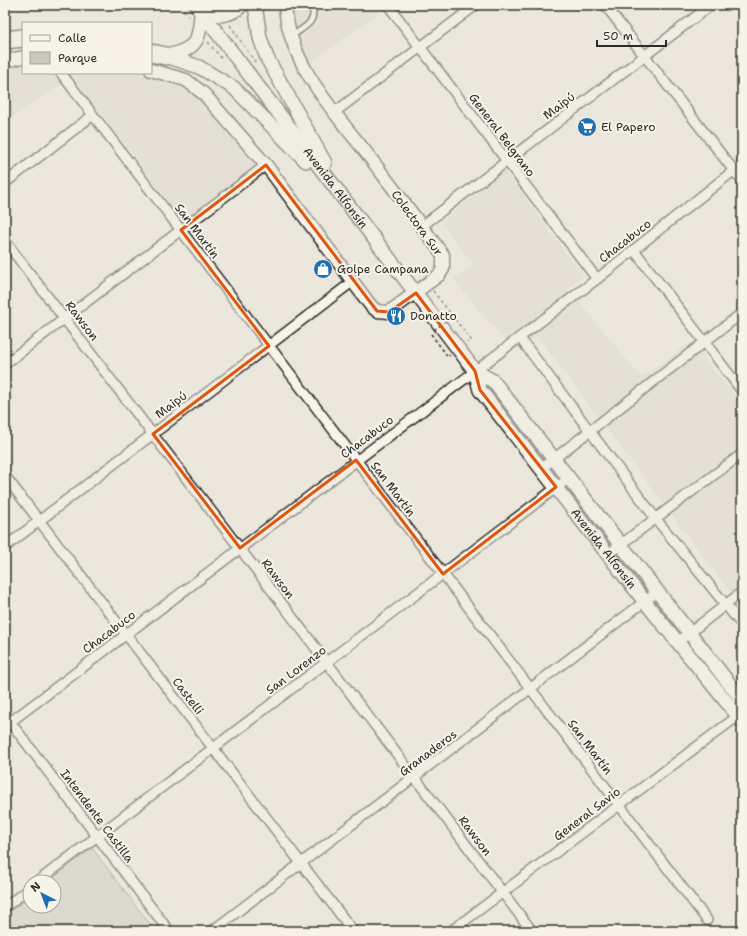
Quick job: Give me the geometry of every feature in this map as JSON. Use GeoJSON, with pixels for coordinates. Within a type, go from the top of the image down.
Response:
{"type":"FeatureCollection","features":[{"type":"Feature","properties":{"kind":"highway"},"geometry":{"type":"LineString","coordinates":[[5,40],[22,38]]}},
{"type":"Feature","properties":{"kind":"main road"},"geometry":{"type":"LineString","coordinates":[[159,54],[181,53],[190,48],[197,40],[200,32],[198,8],[221,16],[230,14],[242,5]]}},
{"type":"Feature","properties":{"kind":"main road"},"geometry":{"type":"LineString","coordinates":[[255,5],[260,38],[274,72],[348,203]]}},
{"type":"Feature","properties":{"kind":"main road","name":"Avenida Alfonsín"},"geometry":{"type":"LineString","coordinates":[[198,8],[475,371],[480,390],[645,602],[679,641],[740,718]]}},
{"type":"Feature","properties":{"kind":"main road"},"geometry":{"type":"LineString","coordinates":[[159,54],[199,67],[234,88],[348,203]]}},
{"type":"Feature","properties":{"kind":"main road","name":"Avenida Alfonsín"},"geometry":{"type":"LineString","coordinates":[[475,371],[493,381],[742,700]]}},
{"type":"Feature","properties":{"kind":"street","name":"Colectora Sur"},"geometry":{"type":"LineString","coordinates":[[152,70],[173,75],[195,86],[266,165],[370,306],[383,313],[389,312],[439,275],[444,262],[443,255],[335,112],[304,66],[291,37],[286,21],[285,5]]}},
{"type":"Feature","properties":{"kind":"street","name":"General Belgrano"},"geometry":{"type":"LineString","coordinates":[[388,5],[597,279]]}},
{"type":"Feature","properties":{"kind":"street"},"geometry":{"type":"LineString","coordinates":[[335,112],[476,5]]}},
{"type":"Feature","properties":{"kind":"street"},"geometry":{"type":"LineString","coordinates":[[605,5],[742,181]]}},
{"type":"Feature","properties":{"kind":"street","name":"Maipú"},"geometry":{"type":"LineString","coordinates":[[422,226],[711,5]]}},
{"type":"Feature","properties":{"kind":"street"},"geometry":{"type":"LineString","coordinates":[[5,61],[22,58]]}},
{"type":"Feature","properties":{"kind":"street","name":"San Martín"},"geometry":{"type":"LineString","coordinates":[[62,74],[707,920]]}},
{"type":"Feature","properties":{"kind":"street"},"geometry":{"type":"LineString","coordinates":[[5,183],[93,115]]}},
{"type":"Feature","properties":{"kind":"street","name":"Chacabuco"},"geometry":{"type":"LineString","coordinates":[[7,721],[126,634],[520,338],[742,164]]}},
{"type":"Feature","properties":{"kind":"street"},"geometry":{"type":"LineString","coordinates":[[5,364],[266,165]]}},
{"type":"Feature","properties":{"kind":"street","name":"Rawson"},"geometry":{"type":"LineString","coordinates":[[5,241],[532,931]]}},
{"type":"Feature","properties":{"kind":"street"},"geometry":{"type":"LineString","coordinates":[[634,250],[742,391]]}},
{"type":"Feature","properties":{"kind":"street","name":"Maipú"},"geometry":{"type":"LineString","coordinates":[[5,547],[352,282]]}},
{"type":"Feature","properties":{"kind":"street"},"geometry":{"type":"LineString","coordinates":[[542,468],[742,313]]}},
{"type":"Feature","properties":{"kind":"street"},"geometry":{"type":"LineString","coordinates":[[520,338],[656,518],[742,625]]}},
{"type":"Feature","properties":{"kind":"street"},"geometry":{"type":"LineString","coordinates":[[608,554],[742,454]]}},
{"type":"Feature","properties":{"kind":"street","name":"Castelli"},"geometry":{"type":"LineString","coordinates":[[5,476],[353,931]]}},
{"type":"Feature","properties":{"kind":"street","name":"San Lorenzo"},"geometry":{"type":"LineString","coordinates":[[47,874],[569,478]]}},
{"type":"Feature","properties":{"kind":"street","name":"Granaderos"},"geometry":{"type":"LineString","coordinates":[[212,931],[657,592]]}},
{"type":"Feature","properties":{"kind":"street"},"geometry":{"type":"LineString","coordinates":[[679,641],[742,592]]}},
{"type":"Feature","properties":{"kind":"street","name":"General Savio"},"geometry":{"type":"LineString","coordinates":[[451,931],[619,805],[740,718]]}},
{"type":"Feature","properties":{"kind":"street","name":"Intendente Castilla"},"geometry":{"type":"LineString","coordinates":[[7,721],[169,931]]}},
{"type":"Feature","properties":{"kind":"street"},"geometry":{"type":"LineString","coordinates":[[5,906],[22,894]]}},
{"type":"Feature","properties":{"kind":"lane"},"geometry":{"type":"LineString","coordinates":[[291,37],[313,20],[314,14],[312,5]]}},
{"type":"Feature","properties":{"kind":"path"},"geometry":{"type":"LineString","coordinates":[[417,270],[471,340],[467,343]]}},
{"type":"Feature","properties":{"kind":"path"},"geometry":{"type":"LineString","coordinates":[[434,330],[448,320]]}},
{"type":"Feature","properties":{"kind":"path"},"geometry":{"type":"LineString","coordinates":[[5,926],[39,931]]}},
{"type":"Feature","properties":{"kind":"highlighted area"},"geometry":{"type":"Polygon","coordinates":[[[266,165],[377,311],[389,312],[416,293],[475,371],[480,390],[556,487],[443,574],[356,460],[240,548],[153,434],[269,346],[181,230],[266,165]]]}},
{"type":"Feature","properties":{"kind":"shaded area"},"geometry":{"type":"Polygon","coordinates":[[[292,5],[388,5],[311,63],[306,57],[292,18],[292,5]]]}},
{"type":"Feature","properties":{"kind":"shaded area"},"geometry":{"type":"Polygon","coordinates":[[[22,64],[22,74],[55,74],[63,83],[5,123],[5,69],[22,64]]]}},
{"type":"Feature","properties":{"kind":"shaded area"},"geometry":{"type":"Polygon","coordinates":[[[71,74],[144,74],[191,91],[255,165],[183,221],[71,74]]]}},
{"type":"Feature","properties":{"kind":"shaded area"},"geometry":{"type":"Polygon","coordinates":[[[505,170],[583,276],[568,288],[641,377],[692,342],[742,405],[742,608],[537,336],[514,351],[453,279],[473,264],[441,222],[505,170]]]}},
{"type":"Feature","properties":{"kind":"green space"},"geometry":{"type":"Polygon","coordinates":[[[92,848],[155,931],[5,931],[5,915],[22,902],[22,914],[62,914],[62,874],[58,874],[92,848]]]}},
{"type":"Feature","properties":{"kind":"place","name":"El Papero"},"geometry":{"type":"Point","coordinates":[587,127]}},
{"type":"Feature","properties":{"kind":"place","name":"Golpe Campana"},"geometry":{"type":"Point","coordinates":[323,269]}},
{"type":"Feature","properties":{"kind":"place","name":"Donatto"},"geometry":{"type":"Point","coordinates":[396,316]}}]}
